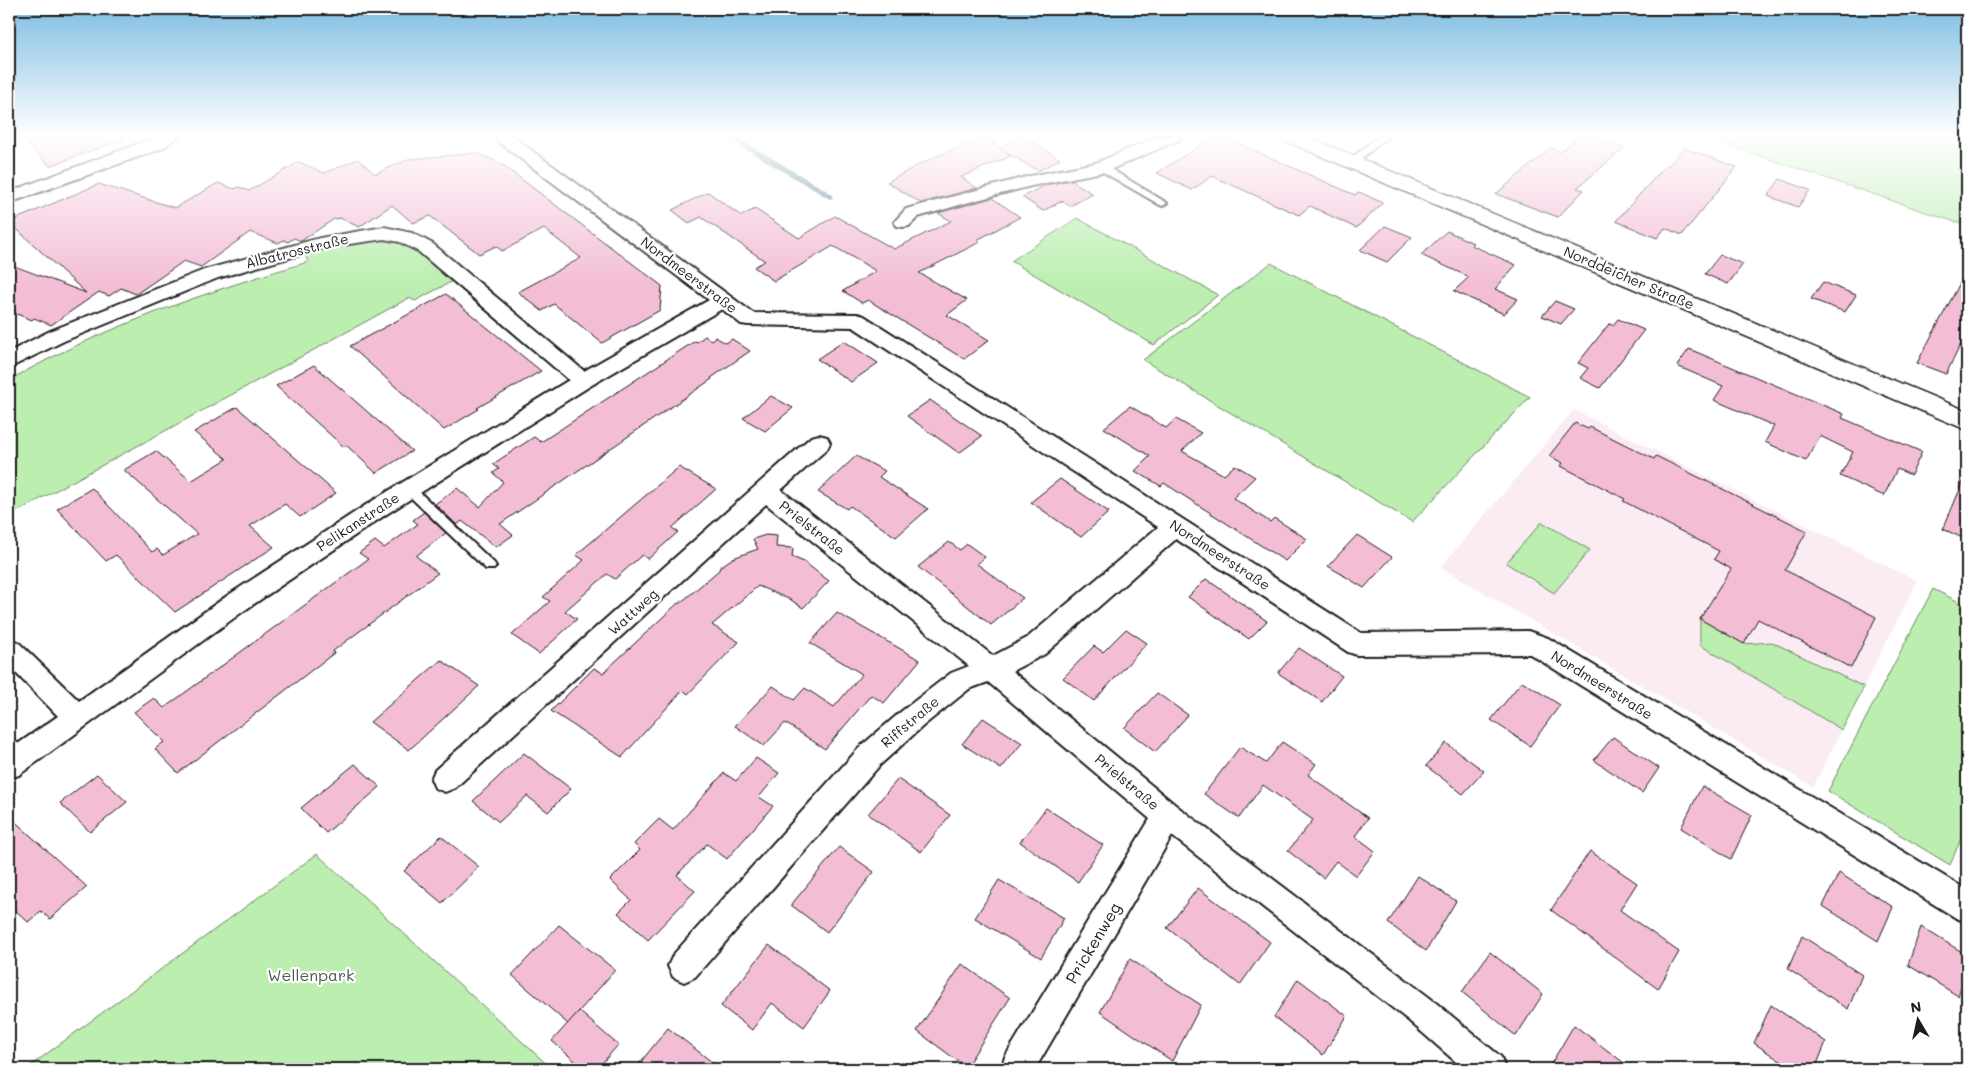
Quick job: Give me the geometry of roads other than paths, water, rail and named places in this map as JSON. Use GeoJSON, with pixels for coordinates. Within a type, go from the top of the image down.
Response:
{"type":"FeatureCollection","features":[{"type":"Feature","properties":{"kind":"street"},"geometry":{"type":"LineString","coordinates":[[9,198],[41,186]]}},
{"type":"Feature","properties":{"kind":"street","name":"Nordmeerstraße"},"geometry":{"type":"LineString","coordinates":[[569,186],[748,319],[857,321],[1358,644],[1528,642],[1539,646],[1967,907]]}},
{"type":"Feature","properties":{"kind":"street"},"geometry":{"type":"LineString","coordinates":[[903,222],[912,213],[1009,186]]}},
{"type":"Feature","properties":{"kind":"street","name":"Norddeicher Straße"},"geometry":{"type":"LineString","coordinates":[[1410,186],[1967,421]]}},
{"type":"Feature","properties":{"kind":"street","name":"Albatrosstraße"},"geometry":{"type":"LineString","coordinates":[[9,361],[57,336],[211,274],[327,242],[384,233],[405,237],[426,248],[583,381]]}},
{"type":"Feature","properties":{"kind":"street","name":"Pelikanstraße"},"geometry":{"type":"LineString","coordinates":[[13,756],[77,717],[236,603],[409,490],[583,381],[722,300]]}},
{"type":"Feature","properties":{"kind":"street","name":"Wattweg"},"geometry":{"type":"LineString","coordinates":[[445,779],[820,443]]}},
{"type":"Feature","properties":{"kind":"street","name":"Prielstraße"},"geometry":{"type":"LineString","coordinates":[[767,492],[991,669],[1168,816],[1419,1009],[1489,1069]]}},
{"type":"Feature","properties":{"kind":"street","name":"Riffstraße"},"geometry":{"type":"LineString","coordinates":[[684,966],[870,756],[913,718],[960,682],[991,669],[1036,646],[1176,526]]}},
{"type":"Feature","properties":{"kind":"street"},"geometry":{"type":"LineString","coordinates":[[9,650],[77,717]]}},
{"type":"Feature","properties":{"kind":"street","name":"Prickenweg"},"geometry":{"type":"LineString","coordinates":[[1017,1069],[1168,816]]}},
{"type":"Feature","properties":{"kind":"lane"},"geometry":{"type":"LineString","coordinates":[[1135,186],[1163,203]]}},
{"type":"Feature","properties":{"kind":"lane"},"geometry":{"type":"LineString","coordinates":[[409,490],[490,566]]}},
{"type":"Feature","properties":{"kind":"waterway"},"geometry":{"type":"LineString","coordinates":[[814,186],[830,196]]}},
{"type":"Feature","properties":{"kind":"park label","name":"Wellenpark"},"geometry":{"type":"Point","coordinates":[311,975]}}]}
